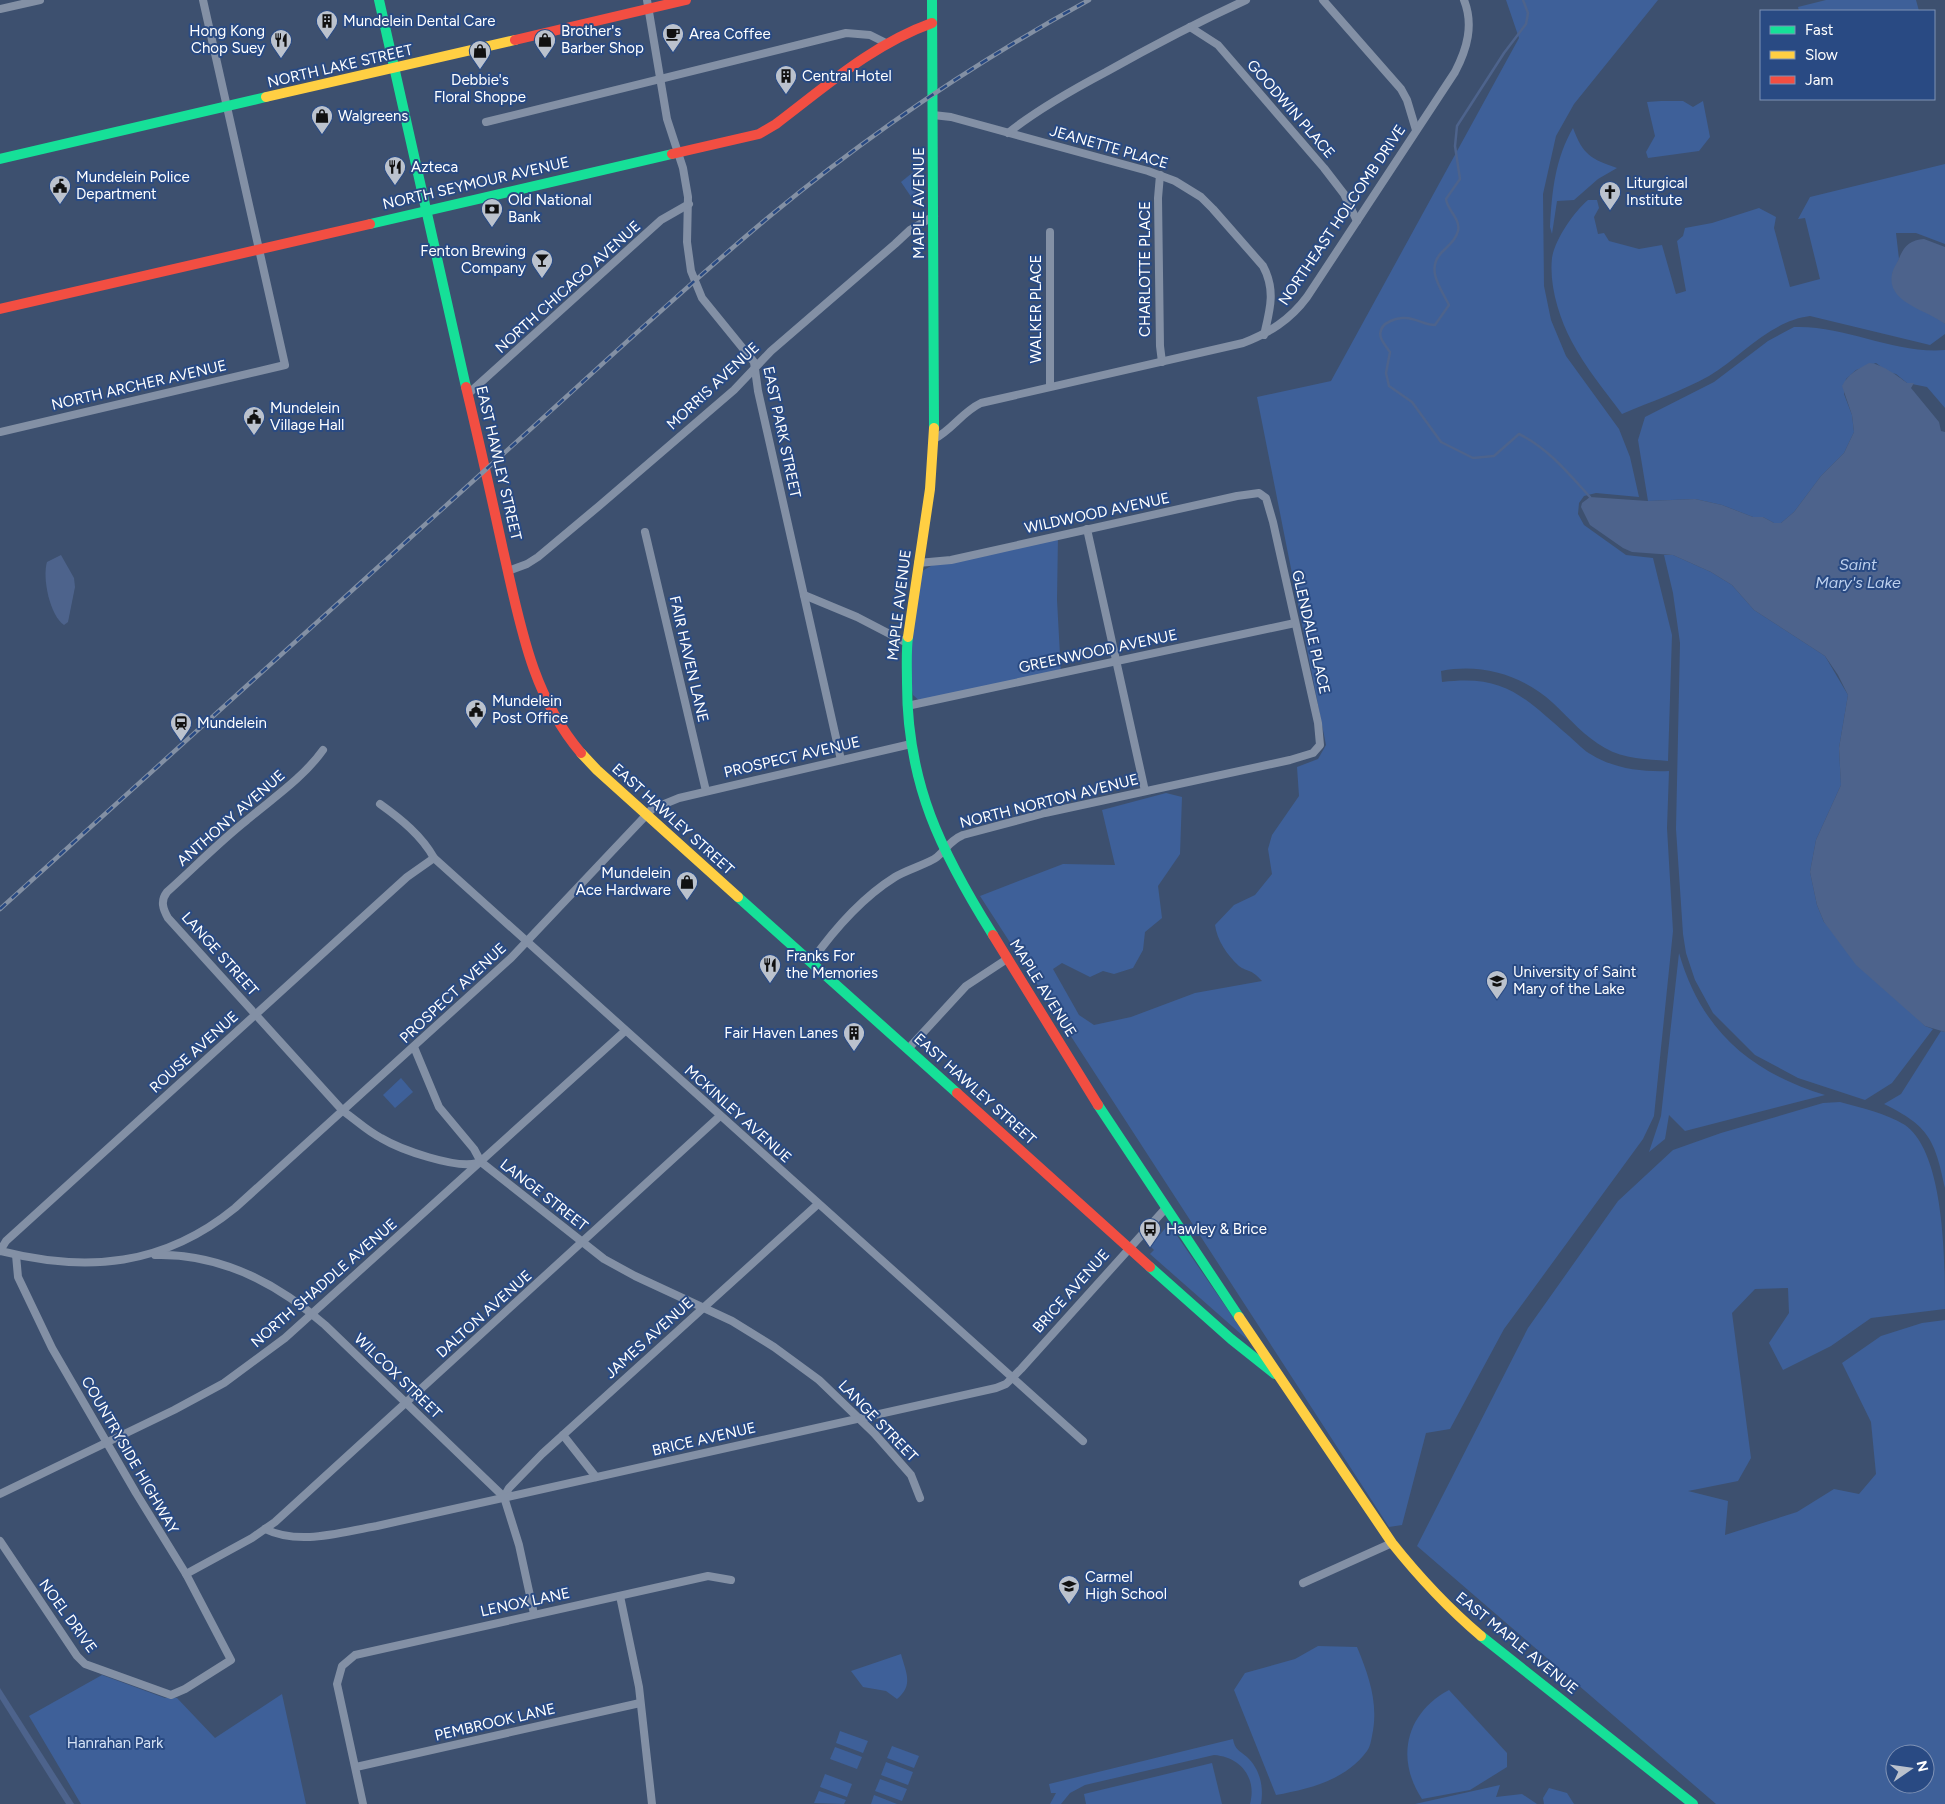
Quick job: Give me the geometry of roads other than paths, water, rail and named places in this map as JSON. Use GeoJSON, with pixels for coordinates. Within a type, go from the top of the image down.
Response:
{"type":"FeatureCollection","features":[{"type":"Feature","properties":{"kind":"main road","name":"EAST HAWLEY STREET"},"geometry":{"type":"LineString","coordinates":[[379,0],[526,651],[534,679],[547,709],[576,749],[647,814],[1231,1339],[1282,1379]]}},
{"type":"Feature","properties":{"kind":"main road","name":"NORTH LAKE STREET"},"geometry":{"type":"LineString","coordinates":[[0,159],[395,69],[648,4],[686,0]]}},
{"type":"Feature","properties":{"kind":"main road","name":"MAPLE AVENUE"},"geometry":{"type":"LineString","coordinates":[[932,0],[934,439],[930,489],[907,643],[907,706],[911,744],[922,794],[957,878],[1165,1209],[1282,1379]]}},
{"type":"Feature","properties":{"kind":"main road","name":"NORTH SEYMOUR AVENUE"},"geometry":{"type":"LineString","coordinates":[[0,309],[427,209],[759,134],[776,124],[888,44],[922,26],[932,23]]}},
{"type":"Feature","properties":{"kind":"main road","name":"EAST MAPLE AVENUE"},"geometry":{"type":"LineString","coordinates":[[1282,1379],[1392,1543],[1446,1606],[1480,1636],[1693,1804]]}},
{"type":"Feature","properties":{"kind":"street"},"geometry":{"type":"LineString","coordinates":[[0,9],[40,0]]}},
{"type":"Feature","properties":{"kind":"street"},"geometry":{"type":"LineString","coordinates":[[203,0],[258,249]]}},
{"type":"Feature","properties":{"kind":"street"},"geometry":{"type":"LineString","coordinates":[[1008,133],[1073,90],[1190,27],[1246,0]]}},
{"type":"Feature","properties":{"kind":"street"},"geometry":{"type":"LineString","coordinates":[[1323,0],[1401,89],[1407,100],[1416,130]]}},
{"type":"Feature","properties":{"kind":"street","name":"NORTHEAST HOLCOMB DRIVE"},"geometry":{"type":"LineString","coordinates":[[934,439],[945,434],[972,407],[994,399],[1243,344],[1264,335],[1278,326],[1299,308],[1463,57],[1468,35],[1468,18],[1464,0]]}},
{"type":"Feature","properties":{"kind":"street","name":"EAST PARK STREET"},"geometry":{"type":"LineString","coordinates":[[648,4],[667,119],[682,168],[688,204],[687,242],[691,271],[702,298],[749,353],[754,362],[840,760]]}},
{"type":"Feature","properties":{"kind":"street","name":"GOODWIN PLACE"},"geometry":{"type":"LineString","coordinates":[[1190,27],[1218,45],[1324,168],[1344,194],[1357,220]]}},
{"type":"Feature","properties":{"kind":"street"},"geometry":{"type":"LineString","coordinates":[[486,122],[846,33],[870,35],[888,44]]}},
{"type":"Feature","properties":{"kind":"street","name":"JEANETTE PLACE"},"geometry":{"type":"LineString","coordinates":[[933,115],[951,117],[1160,176],[1175,181],[1201,198],[1263,266],[1268,275],[1272,300],[1264,335]]}},
{"type":"Feature","properties":{"kind":"street","name":"CHARLOTTE PLACE"},"geometry":{"type":"LineString","coordinates":[[1160,176],[1158,198],[1160,346],[1162,362]]}},
{"type":"Feature","properties":{"kind":"street","name":"NORTH CHICAGO AVENUE"},"geometry":{"type":"LineString","coordinates":[[468,394],[662,220],[688,204]]}},
{"type":"Feature","properties":{"kind":"street","name":"MORRIS AVENUE"},"geometry":{"type":"LineString","coordinates":[[508,571],[527,564],[538,557],[755,370],[771,351],[910,230],[934,216]]}},
{"type":"Feature","properties":{"kind":"street","name":"WALKER PLACE"},"geometry":{"type":"LineString","coordinates":[[1050,232],[1050,386]]}},
{"type":"Feature","properties":{"kind":"street","name":"NORTH ARCHER AVENUE"},"geometry":{"type":"LineString","coordinates":[[0,432],[285,365],[258,249]]}},
{"type":"Feature","properties":{"kind":"street","name":"WILDWOOD AVENUE"},"geometry":{"type":"LineString","coordinates":[[918,563],[951,560],[1253,493],[1264,496],[1270,510]]}},
{"type":"Feature","properties":{"kind":"street","name":"GLENDALE PLACE"},"geometry":{"type":"LineString","coordinates":[[1270,510],[1321,739],[1317,750],[1309,755]]}},
{"type":"Feature","properties":{"kind":"street"},"geometry":{"type":"LineString","coordinates":[[1087,529],[1146,791]]}},
{"type":"Feature","properties":{"kind":"street","name":"FAIR HAVEN LANE"},"geometry":{"type":"LineString","coordinates":[[645,532],[706,791]]}},
{"type":"Feature","properties":{"kind":"street"},"geometry":{"type":"LineString","coordinates":[[804,595],[857,616],[907,643]]}},
{"type":"Feature","properties":{"kind":"street","name":"GREENWOOD AVENUE"},"geometry":{"type":"LineString","coordinates":[[907,706],[1295,623]]}},
{"type":"Feature","properties":{"kind":"street","name":"PROSPECT AVENUE"},"geometry":{"type":"LineString","coordinates":[[16,1255],[83,1264],[151,1256],[189,1239],[222,1219],[414,1047],[527,943],[647,814],[663,803],[706,791],[911,744]]}},
{"type":"Feature","properties":{"kind":"street","name":"ANTHONY AVENUE"},"geometry":{"type":"LineString","coordinates":[[163,909],[163,900],[167,892],[246,820],[288,787],[316,760],[323,750]]}},
{"type":"Feature","properties":{"kind":"street","name":"NORTH NORTON AVENUE"},"geometry":{"type":"LineString","coordinates":[[811,962],[826,942],[880,888],[919,864],[936,858],[951,840],[980,830],[1309,755]]}},
{"type":"Feature","properties":{"kind":"street","name":"MCKINLEY AVENUE"},"geometry":{"type":"LineString","coordinates":[[380,804],[410,829],[428,847],[434,858],[527,943],[1083,1441]]}},
{"type":"Feature","properties":{"kind":"street","name":"ROUSE AVENUE"},"geometry":{"type":"LineString","coordinates":[[0,1251],[6,1241],[67,1184],[407,877],[434,858]]}},
{"type":"Feature","properties":{"kind":"street","name":"LANGE STREET"},"geometry":{"type":"LineString","coordinates":[[163,909],[168,918],[343,1111],[371,1132],[391,1143],[463,1165],[481,1162],[583,1244],[635,1276],[704,1306],[774,1347],[819,1380],[861,1418],[911,1475],[920,1498]]}},
{"type":"Feature","properties":{"kind":"street"},"geometry":{"type":"LineString","coordinates":[[908,1049],[966,986],[1007,959]]}},
{"type":"Feature","properties":{"kind":"street","name":"NORTH SHADDLE AVENUE"},"geometry":{"type":"LineString","coordinates":[[0,1494],[224,1383],[285,1338],[625,1031]]}},
{"type":"Feature","properties":{"kind":"street"},"geometry":{"type":"LineString","coordinates":[[414,1047],[439,1107],[474,1150],[481,1162]]}},
{"type":"Feature","properties":{"kind":"street","name":"DALTON AVENUE"},"geometry":{"type":"LineString","coordinates":[[265,1529],[583,1244],[720,1116]]}},
{"type":"Feature","properties":{"kind":"street","name":"JAMES AVENUE"},"geometry":{"type":"LineString","coordinates":[[504,1497],[508,1488],[563,1435],[818,1204]]}},
{"type":"Feature","properties":{"kind":"street","name":"BRICE AVENUE"},"geometry":{"type":"LineString","coordinates":[[265,1529],[274,1534],[300,1538],[333,1534],[596,1478],[996,1388],[1012,1378],[1165,1209]]}},
{"type":"Feature","properties":{"kind":"street"},"geometry":{"type":"LineString","coordinates":[[0,1251],[16,1255]]}},
{"type":"Feature","properties":{"kind":"street","name":"COUNTRYSIDE HIGHWAY"},"geometry":{"type":"LineString","coordinates":[[16,1255],[16,1271],[52,1348],[186,1574],[230,1655],[230,1662],[215,1671]]}},
{"type":"Feature","properties":{"kind":"street","name":"WILCOX STREET"},"geometry":{"type":"LineString","coordinates":[[151,1256],[185,1256],[240,1270],[270,1285],[312,1314],[504,1497],[519,1545],[534,1614]]}},
{"type":"Feature","properties":{"kind":"street"},"geometry":{"type":"LineString","coordinates":[[563,1435],[596,1478]]}},
{"type":"Feature","properties":{"kind":"street"},"geometry":{"type":"LineString","coordinates":[[186,1574],[265,1529]]}},
{"type":"Feature","properties":{"kind":"street","name":"NOEL DRIVE"},"geometry":{"type":"LineString","coordinates":[[0,1541],[77,1656],[85,1664],[171,1695],[215,1671]]}},
{"type":"Feature","properties":{"kind":"street"},"geometry":{"type":"LineString","coordinates":[[1303,1583],[1392,1543]]}},
{"type":"Feature","properties":{"kind":"street","name":"LENOX LANE"},"geometry":{"type":"LineString","coordinates":[[356,1767],[337,1691],[338,1678],[347,1661],[362,1653],[708,1576],[717,1576],[731,1580]]}},
{"type":"Feature","properties":{"kind":"street"},"geometry":{"type":"LineString","coordinates":[[620,1596],[639,1687],[652,1804]]}},
{"type":"Feature","properties":{"kind":"street","name":"PEMBROOK LANE"},"geometry":{"type":"LineString","coordinates":[[356,1767],[640,1703]]}},
{"type":"Feature","properties":{"kind":"street"},"geometry":{"type":"LineString","coordinates":[[356,1767],[363,1804]]}},
{"type":"Feature","properties":{"kind":"water"},"geometry":{"type":"Polygon","coordinates":[[[1924,239],[1945,247],[1945,324],[1902,299],[1895,292],[1892,284],[1892,274],[1904,249],[1912,242],[1924,239]]]}},
{"type":"Feature","properties":{"kind":"water","name":"Saint Mary's Lake"},"geometry":{"type":"Polygon","coordinates":[[[1869,363],[1883,367],[1907,383],[1914,383],[1911,388],[1939,422],[1941,431],[1945,432],[1945,1032],[1925,1026],[1856,965],[1824,922],[1817,905],[1810,872],[1816,840],[1841,785],[1839,748],[1848,695],[1838,675],[1825,656],[1754,610],[1732,585],[1711,572],[1673,555],[1632,552],[1623,548],[1590,525],[1581,507],[1582,503],[1590,497],[1648,501],[1695,499],[1722,505],[1753,517],[1763,517],[1774,523],[1781,523],[1794,512],[1821,476],[1844,453],[1854,432],[1852,415],[1842,386],[1850,375],[1869,363]]]}},
{"type":"Feature","properties":{"kind":"water"},"geometry":{"type":"Polygon","coordinates":[[[61,555],[74,578],[75,587],[68,622],[64,625],[55,614],[46,587],[47,562],[61,555]]]}},
{"type":"Feature","properties":{"kind":"water"},"geometry":{"type":"Polygon","coordinates":[[[0,1688],[74,1804],[66,1804],[0,1699],[0,1688]]]}},
{"type":"Feature","properties":{"kind":"waterway"},"geometry":{"type":"LineString","coordinates":[[1523,0],[1528,13],[1526,24],[1504,53],[1457,126],[1455,146],[1460,179],[1446,199],[1458,222],[1458,231],[1454,240],[1442,252],[1435,265],[1436,279],[1449,305],[1435,325],[1402,318],[1390,321],[1380,332],[1381,338],[1390,352],[1386,373],[1389,386],[1412,402],[1441,442],[1473,458],[1494,456],[1519,434],[1549,454],[1590,497]]}},
{"type":"Feature","properties":{"kind":"railway"},"geometry":{"type":"LineString","coordinates":[[0,909],[665,307],[770,216],[846,156],[925,100],[1006,48],[1089,0]]}},
{"type":"Feature","properties":{"kind":"place","name":"Mundelein Dental Care"},"geometry":{"type":"Point","coordinates":[327,40]}},
{"type":"Feature","properties":{"kind":"place","name":"Area Coffee"},"geometry":{"type":"Point","coordinates":[673,53]}},
{"type":"Feature","properties":{"kind":"place","name":"Hong Kong Chop Suey"},"geometry":{"type":"Point","coordinates":[281,59]}},
{"type":"Feature","properties":{"kind":"place","name":"Brother's Barber Shop"},"geometry":{"type":"Point","coordinates":[545,59]}},
{"type":"Feature","properties":{"kind":"place","name":"Debbie's Floral Shoppe"},"geometry":{"type":"Point","coordinates":[480,70]}},
{"type":"Feature","properties":{"kind":"place","name":"Central Hotel"},"geometry":{"type":"Point","coordinates":[786,95]}},
{"type":"Feature","properties":{"kind":"place","name":"Walgreens"},"geometry":{"type":"Point","coordinates":[322,135]}},
{"type":"Feature","properties":{"kind":"place","name":"Azteca"},"geometry":{"type":"Point","coordinates":[395,186]}},
{"type":"Feature","properties":{"kind":"place","name":"Mundelein Police Department"},"geometry":{"type":"Point","coordinates":[60,205]}},
{"type":"Feature","properties":{"kind":"place","name":"Liturgical Institute"},"geometry":{"type":"Point","coordinates":[1610,211]}},
{"type":"Feature","properties":{"kind":"place","name":"Old National Bank"},"geometry":{"type":"Point","coordinates":[492,228]}},
{"type":"Feature","properties":{"kind":"place","name":"Fenton Brewing Company"},"geometry":{"type":"Point","coordinates":[542,279]}},
{"type":"Feature","properties":{"kind":"place","name":"Mundelein Village Hall"},"geometry":{"type":"Point","coordinates":[254,436]}},
{"type":"Feature","properties":{"kind":"place","name":"Mundelein Post Office"},"geometry":{"type":"Point","coordinates":[476,729]}},
{"type":"Feature","properties":{"kind":"place","name":"Mundelein"},"geometry":{"type":"Point","coordinates":[181,742]}},
{"type":"Feature","properties":{"kind":"place","name":"Mundelein Ace Hardware"},"geometry":{"type":"Point","coordinates":[687,901]}},
{"type":"Feature","properties":{"kind":"place","name":"Franks For the Memories"},"geometry":{"type":"Point","coordinates":[770,984]}},
{"type":"Feature","properties":{"kind":"place","name":"University of Saint Mary of the Lake"},"geometry":{"type":"Point","coordinates":[1497,1000]}},
{"type":"Feature","properties":{"kind":"place","name":"Fair Haven Lanes"},"geometry":{"type":"Point","coordinates":[854,1052]}},
{"type":"Feature","properties":{"kind":"place","name":"Hawley & Brice"},"geometry":{"type":"Point","coordinates":[1150,1248]}},
{"type":"Feature","properties":{"kind":"place","name":"Carmel High School"},"geometry":{"type":"Point","coordinates":[1069,1605]}},
{"type":"Feature","properties":{"kind":"park label","name":"Hanrahan Park"},"geometry":{"type":"Point","coordinates":[115,1743]}}]}
